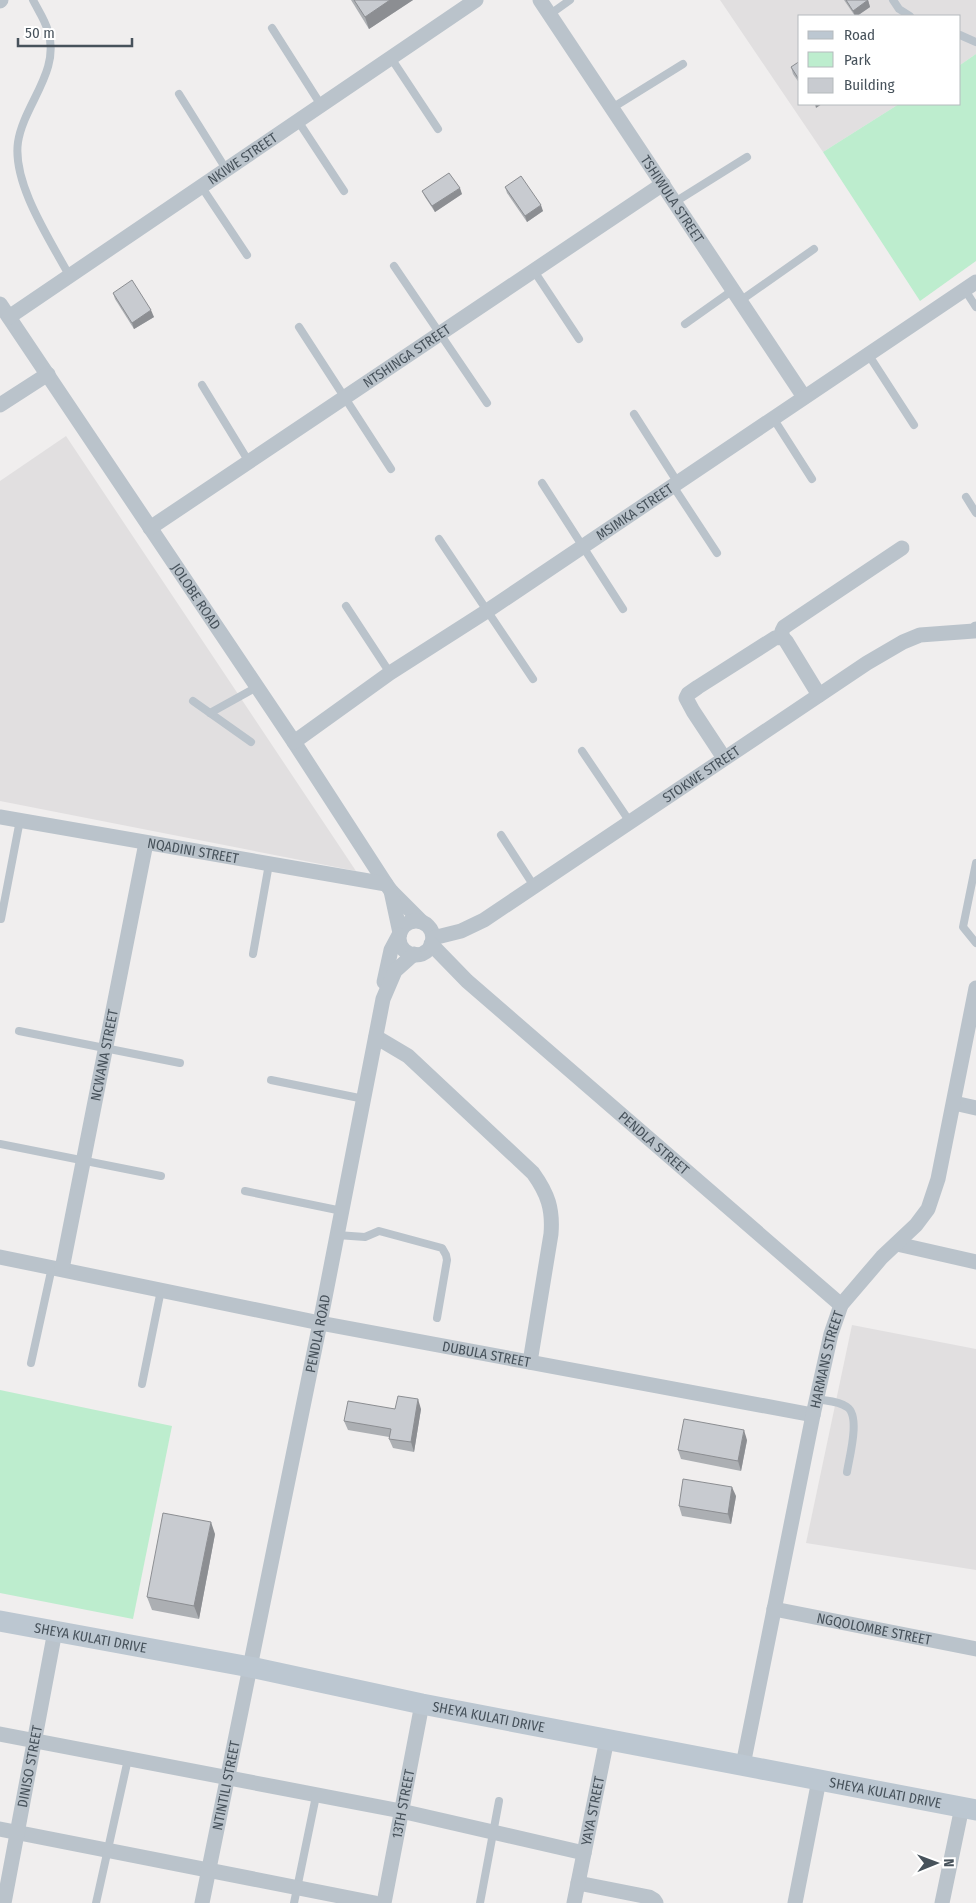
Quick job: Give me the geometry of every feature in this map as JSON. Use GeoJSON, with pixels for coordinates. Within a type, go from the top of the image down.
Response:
{"type":"FeatureCollection","features":[{"type":"Feature","properties":{"kind":"street","name":"NKIWE STREET"},"geometry":{"type":"LineString","coordinates":[[4,310],[70,275],[476,0]]}},
{"type":"Feature","properties":{"kind":"street","name":"TSHIWULA STREET"},"geometry":{"type":"LineString","coordinates":[[540,0],[804,397]]}},
{"type":"Feature","properties":{"kind":"street","name":"NTSHINGA STREET"},"geometry":{"type":"LineString","coordinates":[[150,528],[663,184]]}},
{"type":"Feature","properties":{"kind":"street","name":"MSIMKA STREET"},"geometry":{"type":"LineString","coordinates":[[294,742],[390,673],[487,611],[970,286]]}},
{"type":"Feature","properties":{"kind":"street","name":"JOLOBE ROAD"},"geometry":{"type":"LineString","coordinates":[[4,310],[294,742],[388,888],[422,922]]}},
{"type":"Feature","properties":{"kind":"street"},"geometry":{"type":"LineString","coordinates":[[0,406],[48,374]]}},
{"type":"Feature","properties":{"kind":"street"},"geometry":{"type":"LineString","coordinates":[[819,695],[782,637],[784,627],[902,548]]}},
{"type":"Feature","properties":{"kind":"street","name":"STOKWE STREET"},"geometry":{"type":"LineString","coordinates":[[425,947],[476,924],[867,663],[903,642],[920,634],[975,631]]}},
{"type":"Feature","properties":{"kind":"street"},"geometry":{"type":"LineString","coordinates":[[724,758],[686,698],[688,694],[775,638],[782,637]]}},
{"type":"Feature","properties":{"kind":"street","name":"NQADINI STREET"},"geometry":{"type":"LineString","coordinates":[[0,816],[269,864],[388,888]]}},
{"type":"Feature","properties":{"kind":"street","name":"NCWANA STREET"},"geometry":{"type":"LineString","coordinates":[[57,1268],[83,1161],[146,843]]}},
{"type":"Feature","properties":{"kind":"street","name":"JOLOBE ROAD"},"geometry":{"type":"LineString","coordinates":[[388,888],[400,934]]}},
{"type":"Feature","properties":{"kind":"street"},"geometry":{"type":"LineString","coordinates":[[408,922],[422,922],[428,925],[431,931],[425,947],[408,952],[401,945],[400,934],[403,927],[408,922]]}},
{"type":"Feature","properties":{"kind":"street","name":"PENDLA ROAD"},"geometry":{"type":"LineString","coordinates":[[250,1667],[320,1323],[376,1037],[391,950],[400,934]]}},
{"type":"Feature","properties":{"kind":"street","name":"PENDLA STREET"},"geometry":{"type":"LineString","coordinates":[[425,947],[452,974],[467,981],[841,1305]]}},
{"type":"Feature","properties":{"kind":"street","name":"PENDLA ROAD"},"geometry":{"type":"LineString","coordinates":[[383,999],[396,971],[425,947]]}},
{"type":"Feature","properties":{"kind":"street","name":"HARMANS STREET"},"geometry":{"type":"LineString","coordinates":[[743,1765],[816,1399],[831,1334],[841,1305],[882,1257],[916,1225],[928,1209],[938,1179],[976,988]]}},
{"type":"Feature","properties":{"kind":"street"},"geometry":{"type":"LineString","coordinates":[[376,1037],[408,1056],[533,1173],[541,1184],[550,1206],[552,1217],[551,1234],[530,1362]]}},
{"type":"Feature","properties":{"kind":"street"},"geometry":{"type":"LineString","coordinates":[[954,1104],[976,1108]]}},
{"type":"Feature","properties":{"kind":"street"},"geometry":{"type":"LineString","coordinates":[[897,1244],[976,1262]]}},
{"type":"Feature","properties":{"kind":"street","name":"DUBULA STREET"},"geometry":{"type":"LineString","coordinates":[[0,1257],[320,1323],[813,1415]]}},
{"type":"Feature","properties":{"kind":"street","name":"NGQOLOMBE STREET"},"geometry":{"type":"LineString","coordinates":[[774,1609],[976,1648]]}},
{"type":"Feature","properties":{"kind":"street","name":"SHEYA KULATI DRIVE"},"geometry":{"type":"LineString","coordinates":[[0,1621],[250,1667],[422,1704],[969,1808]]}},
{"type":"Feature","properties":{"kind":"street","name":"DINISO STREET"},"geometry":{"type":"LineString","coordinates":[[4,1903],[55,1631]]}},
{"type":"Feature","properties":{"kind":"street","name":"NTINTILI STREET"},"geometry":{"type":"LineString","coordinates":[[202,1903],[250,1667]]}},
{"type":"Feature","properties":{"kind":"street","name":"13TH STREET"},"geometry":{"type":"LineString","coordinates":[[384,1903],[422,1704]]}},
{"type":"Feature","properties":{"kind":"street"},"geometry":{"type":"LineString","coordinates":[[0,1734],[401,1812],[584,1853]]}},
{"type":"Feature","properties":{"kind":"street","name":"YAYA STREET"},"geometry":{"type":"LineString","coordinates":[[574,1903],[607,1739]]}},
{"type":"Feature","properties":{"kind":"street"},"geometry":{"type":"LineString","coordinates":[[795,1903],[819,1780]]}},
{"type":"Feature","properties":{"kind":"street"},"geometry":{"type":"LineString","coordinates":[[942,1903],[969,1808]]}},
{"type":"Feature","properties":{"kind":"street"},"geometry":{"type":"LineString","coordinates":[[0,1829],[209,1871],[296,1896],[376,1903]]}},
{"type":"Feature","properties":{"kind":"street"},"geometry":{"type":"LineString","coordinates":[[578,1883],[649,1898],[656,1903]]}},
{"type":"Feature","properties":{"kind":"lane"},"geometry":{"type":"LineString","coordinates":[[33,0],[48,29],[52,50],[49,66],[18,142],[18,160],[26,190],[35,212],[70,275]]}},
{"type":"Feature","properties":{"kind":"lane"},"geometry":{"type":"LineString","coordinates":[[549,15],[570,0]]}},
{"type":"Feature","properties":{"kind":"lane"},"geometry":{"type":"LineString","coordinates":[[894,0],[899,9],[908,15]]}},
{"type":"Feature","properties":{"kind":"lane"},"geometry":{"type":"LineString","coordinates":[[272,28],[321,105]]}},
{"type":"Feature","properties":{"kind":"lane"},"geometry":{"type":"LineString","coordinates":[[961,36],[976,42]]}},
{"type":"Feature","properties":{"kind":"lane"},"geometry":{"type":"LineString","coordinates":[[391,58],[438,129]]}},
{"type":"Feature","properties":{"kind":"lane"},"geometry":{"type":"LineString","coordinates":[[612,108],[683,64]]}},
{"type":"Feature","properties":{"kind":"lane"},"geometry":{"type":"LineString","coordinates":[[179,94],[226,169]]}},
{"type":"Feature","properties":{"kind":"lane"},"geometry":{"type":"LineString","coordinates":[[298,121],[344,191]]}},
{"type":"Feature","properties":{"kind":"lane"},"geometry":{"type":"LineString","coordinates":[[675,202],[747,157]]}},
{"type":"Feature","properties":{"kind":"lane"},"geometry":{"type":"LineString","coordinates":[[201,186],[247,255]]}},
{"type":"Feature","properties":{"kind":"lane"},"geometry":{"type":"LineString","coordinates":[[685,324],[814,249]]}},
{"type":"Feature","properties":{"kind":"lane"},"geometry":{"type":"LineString","coordinates":[[394,266],[487,403]]}},
{"type":"Feature","properties":{"kind":"lane"},"geometry":{"type":"LineString","coordinates":[[534,271],[579,339]]}},
{"type":"Feature","properties":{"kind":"lane"},"geometry":{"type":"LineString","coordinates":[[970,286],[976,308]]}},
{"type":"Feature","properties":{"kind":"lane"},"geometry":{"type":"LineString","coordinates":[[299,328],[391,469]]}},
{"type":"Feature","properties":{"kind":"lane"},"geometry":{"type":"LineString","coordinates":[[868,354],[914,425]]}},
{"type":"Feature","properties":{"kind":"lane"},"geometry":{"type":"LineString","coordinates":[[202,385],[249,462]]}},
{"type":"Feature","properties":{"kind":"lane"},"geometry":{"type":"LineString","coordinates":[[634,414],[717,553]]}},
{"type":"Feature","properties":{"kind":"lane"},"geometry":{"type":"LineString","coordinates":[[773,418],[812,479]]}},
{"type":"Feature","properties":{"kind":"lane"},"geometry":{"type":"LineString","coordinates":[[542,483],[623,609]]}},
{"type":"Feature","properties":{"kind":"lane"},"geometry":{"type":"LineString","coordinates":[[966,497],[976,513]]}},
{"type":"Feature","properties":{"kind":"lane"},"geometry":{"type":"LineString","coordinates":[[439,538],[534,679]]}},
{"type":"Feature","properties":{"kind":"lane"},"geometry":{"type":"LineString","coordinates":[[346,606],[390,673]]}},
{"type":"Feature","properties":{"kind":"lane"},"geometry":{"type":"LineString","coordinates":[[210,713],[257,687]]}},
{"type":"Feature","properties":{"kind":"lane"},"geometry":{"type":"LineString","coordinates":[[193,701],[251,742]]}},
{"type":"Feature","properties":{"kind":"lane"},"geometry":{"type":"LineString","coordinates":[[582,750],[630,822]]}},
{"type":"Feature","properties":{"kind":"lane"},"geometry":{"type":"LineString","coordinates":[[1,919],[20,820]]}},
{"type":"Feature","properties":{"kind":"lane"},"geometry":{"type":"LineString","coordinates":[[501,835],[534,886]]}},
{"type":"Feature","properties":{"kind":"lane"},"geometry":{"type":"LineString","coordinates":[[976,863],[963,927],[976,943]]}},
{"type":"Feature","properties":{"kind":"lane"},"geometry":{"type":"LineString","coordinates":[[253,954],[269,864]]}},
{"type":"Feature","properties":{"kind":"lane"},"geometry":{"type":"LineString","coordinates":[[18,1030],[180,1063]]}},
{"type":"Feature","properties":{"kind":"lane"},"geometry":{"type":"LineString","coordinates":[[271,1080],[364,1099]]}},
{"type":"Feature","properties":{"kind":"lane"},"geometry":{"type":"LineString","coordinates":[[0,1144],[161,1176]]}},
{"type":"Feature","properties":{"kind":"lane"},"geometry":{"type":"LineString","coordinates":[[245,1191],[342,1211]]}},
{"type":"Feature","properties":{"kind":"lane"},"geometry":{"type":"LineString","coordinates":[[337,1235],[365,1237],[379,1231],[442,1248],[447,1260],[437,1318]]}},
{"type":"Feature","properties":{"kind":"lane"},"geometry":{"type":"LineString","coordinates":[[31,1362],[57,1268]]}},
{"type":"Feature","properties":{"kind":"lane"},"geometry":{"type":"LineString","coordinates":[[142,1384],[161,1290]]}},
{"type":"Feature","properties":{"kind":"lane"},"geometry":{"type":"LineString","coordinates":[[816,1399],[840,1404],[852,1412],[854,1420],[853,1435],[846,1472]]}},
{"type":"Feature","properties":{"kind":"lane"},"geometry":{"type":"LineString","coordinates":[[96,1903],[128,1758]]}},
{"type":"Feature","properties":{"kind":"lane"},"geometry":{"type":"LineString","coordinates":[[296,1896],[316,1796]]}},
{"type":"Feature","properties":{"kind":"lane"},"geometry":{"type":"LineString","coordinates":[[480,1903],[499,1801]]}},
{"type":"Feature","properties":{"kind":"shaded area"},"geometry":{"type":"Polygon","coordinates":[[[720,0],[976,0],[976,54],[961,64],[961,15],[798,15],[798,105],[897,105],[823,152],[720,0]]]}},
{"type":"Feature","properties":{"kind":"shaded area"},"geometry":{"type":"Polygon","coordinates":[[[66,436],[356,871],[0,801],[0,481],[66,436]]]}},
{"type":"Feature","properties":{"kind":"shaded area"},"geometry":{"type":"Polygon","coordinates":[[[852,1325],[976,1349],[976,1570],[806,1543],[852,1325]]]}},
{"type":"Feature","properties":{"kind":"green space"},"geometry":{"type":"Polygon","coordinates":[[[976,54],[976,261],[920,301],[823,152],[897,105],[961,105],[961,64],[976,54]]]}},
{"type":"Feature","properties":{"kind":"green space"},"geometry":{"type":"Polygon","coordinates":[[[0,1390],[172,1426],[133,1619],[0,1593],[0,1390]]]}},
{"type":"Feature","properties":{"kind":"building"},"geometry":{"type":"Polygon","coordinates":[[[354,0],[390,0],[365,17],[354,0]]]}},
{"type":"Feature","properties":{"kind":"building"},"geometry":{"type":"Polygon","coordinates":[[[846,0],[868,0],[853,11],[846,0]]]}},
{"type":"Feature","properties":{"kind":"building"},"geometry":{"type":"Polygon","coordinates":[[[798,62],[798,78],[791,67],[798,62]]]}},
{"type":"Feature","properties":{"kind":"building"},"geometry":{"type":"Polygon","coordinates":[[[449,173],[460,188],[432,206],[422,191],[449,173]]]}},
{"type":"Feature","properties":{"kind":"building"},"geometry":{"type":"Polygon","coordinates":[[[521,176],[541,205],[525,216],[505,187],[521,176]]]}},
{"type":"Feature","properties":{"kind":"building"},"geometry":{"type":"Polygon","coordinates":[[[132,280],[151,310],[132,323],[113,293],[132,280]]]}},
{"type":"Feature","properties":{"kind":"building"},"geometry":{"type":"Polygon","coordinates":[[[398,1396],[418,1399],[411,1442],[389,1439],[391,1429],[344,1421],[348,1401],[395,1409],[398,1396]]]}},
{"type":"Feature","properties":{"kind":"building"},"geometry":{"type":"Polygon","coordinates":[[[684,1419],[744,1430],[738,1461],[678,1450],[684,1419]]]}},
{"type":"Feature","properties":{"kind":"building"},"geometry":{"type":"Polygon","coordinates":[[[683,1479],[732,1487],[728,1514],[679,1506],[683,1479]]]}},
{"type":"Feature","properties":{"kind":"building"},"geometry":{"type":"Polygon","coordinates":[[[163,1513],[211,1522],[194,1606],[147,1597],[163,1513]]]}}]}
